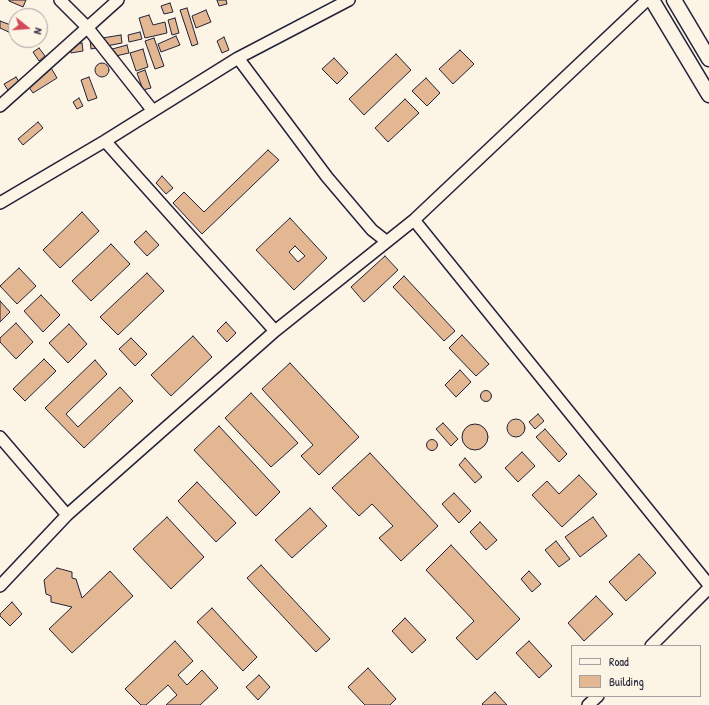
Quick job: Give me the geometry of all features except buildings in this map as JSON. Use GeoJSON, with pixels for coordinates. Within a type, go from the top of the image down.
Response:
{"type":"FeatureCollection","features":[{"type":"Feature","properties":{"kind":"street"},"geometry":{"type":"LineString","coordinates":[[60,0],[87,27],[153,111]]}},
{"type":"Feature","properties":{"kind":"street"},"geometry":{"type":"LineString","coordinates":[[0,106],[118,0]]}},
{"type":"Feature","properties":{"kind":"street"},"geometry":{"type":"LineString","coordinates":[[0,586],[67,514],[275,331],[414,220],[647,0]]}},
{"type":"Feature","properties":{"kind":"street"},"geometry":{"type":"LineString","coordinates":[[652,0],[709,95]]}},
{"type":"Feature","properties":{"kind":"street"},"geometry":{"type":"LineString","coordinates":[[674,0],[709,59]]}},
{"type":"Feature","properties":{"kind":"street"},"geometry":{"type":"LineString","coordinates":[[0,203],[105,141],[238,58],[344,1]]}},
{"type":"Feature","properties":{"kind":"street"},"geometry":{"type":"LineString","coordinates":[[238,58],[327,176],[372,230],[386,241]]}},
{"type":"Feature","properties":{"kind":"street"},"geometry":{"type":"LineString","coordinates":[[105,141],[275,331]]}},
{"type":"Feature","properties":{"kind":"street"},"geometry":{"type":"LineString","coordinates":[[414,220],[709,584]]}},
{"type":"Feature","properties":{"kind":"street"},"geometry":{"type":"LineString","coordinates":[[0,437],[67,514]]}},
{"type":"Feature","properties":{"kind":"street"},"geometry":{"type":"LineString","coordinates":[[652,645],[709,588]]}},
{"type":"Feature","properties":{"kind":"street"},"geometry":{"type":"LineString","coordinates":[[588,705],[597,697]]}}]}
